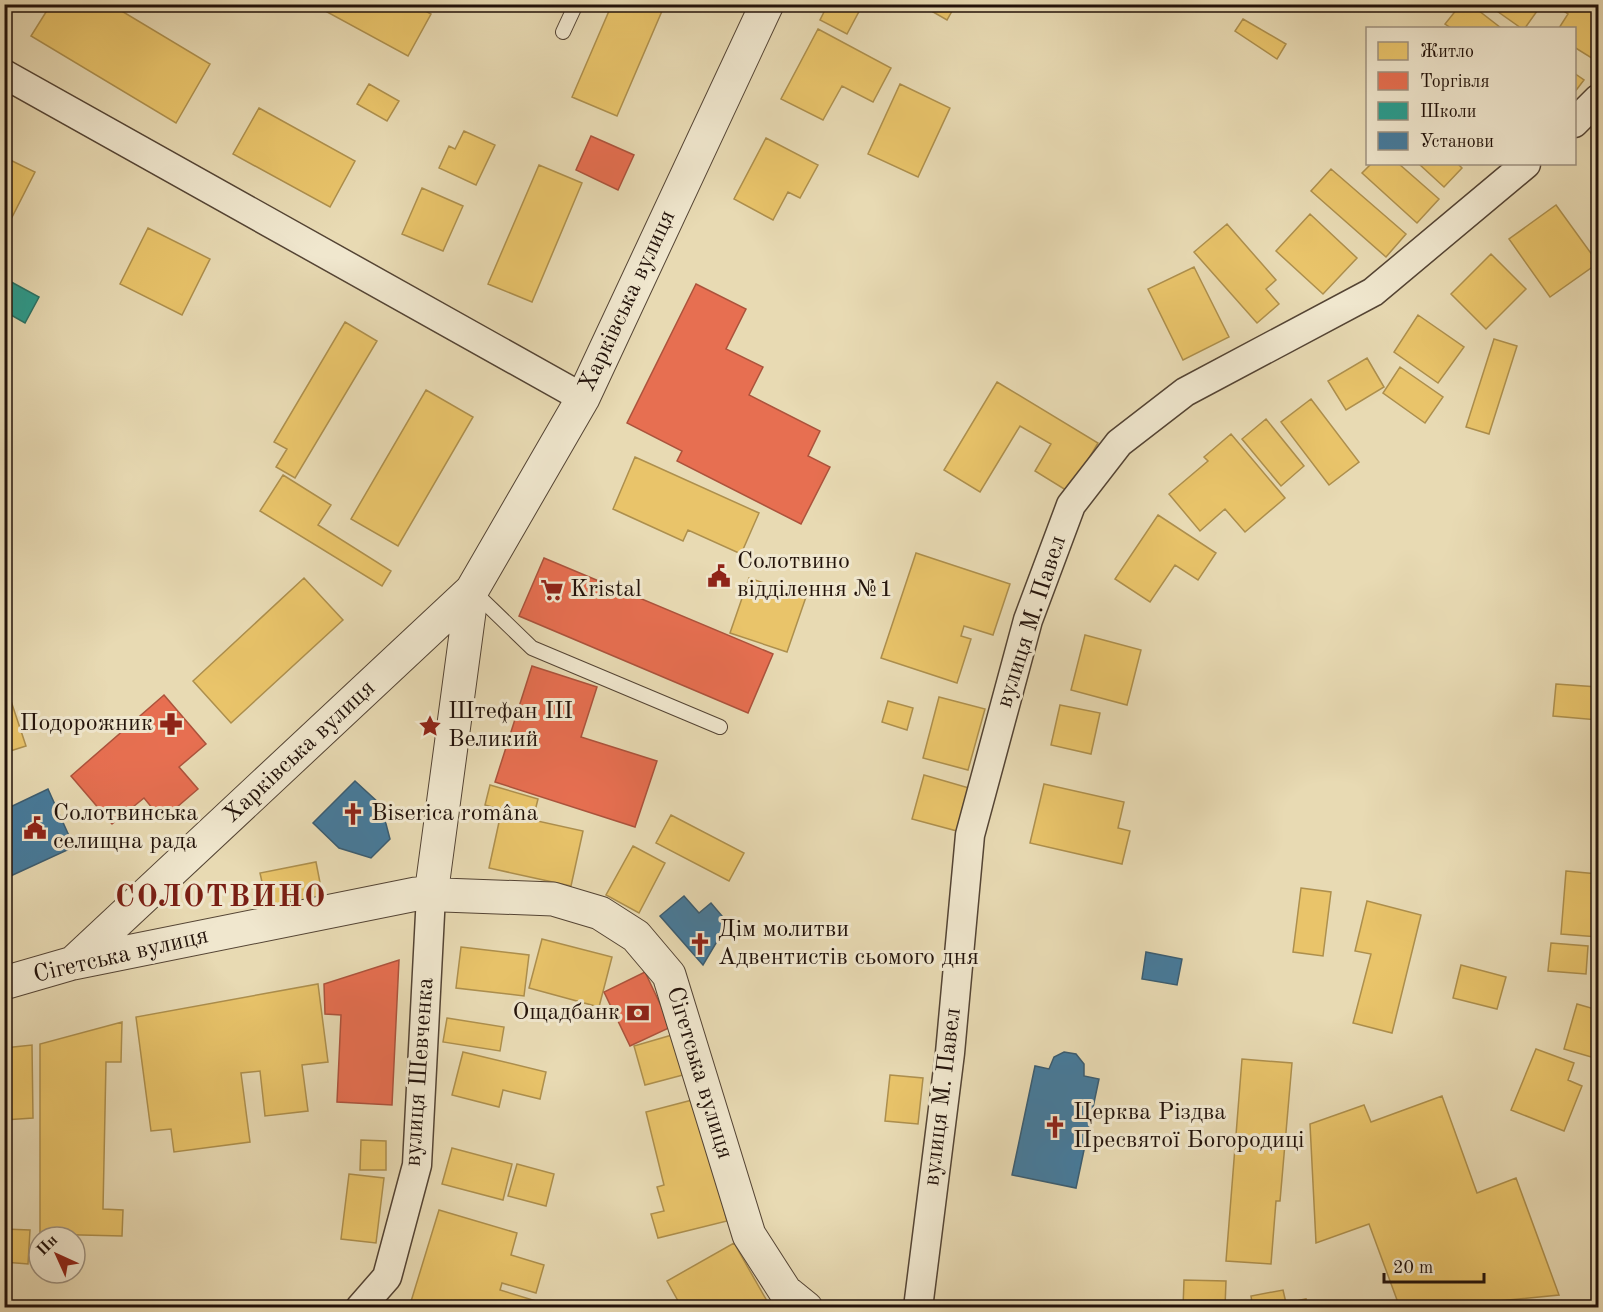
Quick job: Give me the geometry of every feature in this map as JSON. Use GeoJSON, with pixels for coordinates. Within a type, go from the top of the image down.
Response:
{"type":"FeatureCollection","features":[{"type":"Feature","properties":{"kind":"street","name":"Харківська вулиця"},"geometry":{"type":"LineString","coordinates":[[73,963],[472,590],[583,398],[767,4]]}},
{"type":"Feature","properties":{"kind":"street"},"geometry":{"type":"LineString","coordinates":[[4,74],[583,398]]}},
{"type":"Feature","properties":{"kind":"street"},"geometry":{"type":"LineString","coordinates":[[1576,122],[1599,99]]}},
{"type":"Feature","properties":{"kind":"street","name":"вулиця М. Павел"},"geometry":{"type":"LineString","coordinates":[[918,1308],[950,1053],[970,835],[1028,620],[1071,505],[1119,443],[1185,392],[1373,292],[1525,165]]}},
{"type":"Feature","properties":{"kind":"street","name":"Харківська вулиця"},"geometry":{"type":"LineString","coordinates":[[432,895],[472,590]]}},
{"type":"Feature","properties":{"kind":"street","name":"Сігетська вулиця"},"geometry":{"type":"LineString","coordinates":[[4,983],[73,963],[416,894],[553,898],[600,913],[636,936],[669,975],[749,1235],[785,1290],[806,1308]]}},
{"type":"Feature","properties":{"kind":"street","name":"вулиця Шевченка"},"geometry":{"type":"LineString","coordinates":[[360,1308],[387,1277],[417,1165],[432,895]]}},
{"type":"Feature","properties":{"kind":"lane"},"geometry":{"type":"LineString","coordinates":[[563,32],[576,4]]}},
{"type":"Feature","properties":{"kind":"lane"},"geometry":{"type":"LineString","coordinates":[[472,590],[532,648],[720,727]]}},
{"type":"Feature","properties":{"kind":"building: Житло"},"geometry":{"type":"Polygon","coordinates":[[[51,4],[110,4],[210,64],[176,123],[31,36],[51,4]]]}},
{"type":"Feature","properties":{"kind":"building: Житло"},"geometry":{"type":"Polygon","coordinates":[[[317,4],[413,4],[431,14],[408,56],[316,6],[317,4]]]}},
{"type":"Feature","properties":{"kind":"building: Житло"},"geometry":{"type":"Polygon","coordinates":[[[612,4],[665,4],[617,116],[572,97],[612,4]]]}},
{"type":"Feature","properties":{"kind":"building: Житло"},"geometry":{"type":"Polygon","coordinates":[[[828,4],[863,4],[847,34],[820,20],[828,4]]]}},
{"type":"Feature","properties":{"kind":"building: Житло"},"geometry":{"type":"Polygon","coordinates":[[[919,4],[956,4],[947,20],[919,4]]]}},
{"type":"Feature","properties":{"kind":"building: Житло"},"geometry":{"type":"Polygon","coordinates":[[[1461,4],[1470,4],[1500,27],[1450,27],[1445,24],[1461,4]]]}},
{"type":"Feature","properties":{"kind":"building: Житло"},"geometry":{"type":"Polygon","coordinates":[[[1487,4],[1536,4],[1540,7],[1526,27],[1520,27],[1487,4]]]}},
{"type":"Feature","properties":{"kind":"building: Житло"},"geometry":{"type":"Polygon","coordinates":[[[1553,4],[1598,4],[1598,62],[1576,48],[1576,27],[1560,27],[1568,14],[1553,4]]]}},
{"type":"Feature","properties":{"kind":"building: Житло"},"geometry":{"type":"Polygon","coordinates":[[[1243,19],[1286,44],[1277,59],[1235,31],[1243,19]]]}},
{"type":"Feature","properties":{"kind":"building: Житло"},"geometry":{"type":"Polygon","coordinates":[[[818,29],[891,68],[873,102],[842,86],[823,120],[781,99],[818,29]]]}},
{"type":"Feature","properties":{"kind":"building: Житло"},"geometry":{"type":"Polygon","coordinates":[[[1576,74],[1584,80],[1576,90],[1576,74]]]}},
{"type":"Feature","properties":{"kind":"building: Житло"},"geometry":{"type":"Polygon","coordinates":[[[369,84],[399,101],[387,121],[357,104],[369,84]]]}},
{"type":"Feature","properties":{"kind":"building: Житло"},"geometry":{"type":"Polygon","coordinates":[[[900,84],[950,108],[918,177],[868,154],[900,84]]]}},
{"type":"Feature","properties":{"kind":"building: Житло"},"geometry":{"type":"Polygon","coordinates":[[[259,108],[355,161],[330,207],[233,154],[259,108]]]}},
{"type":"Feature","properties":{"kind":"building: Житло"},"geometry":{"type":"Polygon","coordinates":[[[464,131],[495,145],[476,185],[439,168],[449,146],[455,149],[464,131]]]}},
{"type":"Feature","properties":{"kind":"building: Житло"},"geometry":{"type":"Polygon","coordinates":[[[766,138],[818,165],[800,198],[788,192],[773,220],[734,199],[766,138]]]}},
{"type":"Feature","properties":{"kind":"building: Житло"},"geometry":{"type":"Polygon","coordinates":[[[4,157],[35,172],[4,233],[4,157]]]}},
{"type":"Feature","properties":{"kind":"building: Житло"},"geometry":{"type":"Polygon","coordinates":[[[539,165],[582,183],[532,302],[488,284],[539,165]]]}},
{"type":"Feature","properties":{"kind":"building: Житло"},"geometry":{"type":"Polygon","coordinates":[[[1370,165],[1400,165],[1439,199],[1417,223],[1362,173],[1370,165]]]}},
{"type":"Feature","properties":{"kind":"building: Житло"},"geometry":{"type":"Polygon","coordinates":[[[1420,165],[1459,165],[1462,168],[1444,187],[1420,165]]]}},
{"type":"Feature","properties":{"kind":"building: Житло"},"geometry":{"type":"Polygon","coordinates":[[[1331,169],[1406,234],[1386,257],[1311,191],[1331,169]]]}},
{"type":"Feature","properties":{"kind":"building: Житло"},"geometry":{"type":"Polygon","coordinates":[[[422,188],[463,206],[443,251],[402,234],[422,188]]]}},
{"type":"Feature","properties":{"kind":"building: Житло"},"geometry":{"type":"Polygon","coordinates":[[[1556,205],[1598,263],[1550,297],[1509,239],[1556,205]]]}},
{"type":"Feature","properties":{"kind":"building: Житло"},"geometry":{"type":"Polygon","coordinates":[[[1310,214],[1357,258],[1323,294],[1276,251],[1310,214]]]}},
{"type":"Feature","properties":{"kind":"building: Житло"},"geometry":{"type":"Polygon","coordinates":[[[1227,224],[1276,280],[1266,289],[1279,304],[1257,323],[1194,252],[1227,224]]]}},
{"type":"Feature","properties":{"kind":"building: Житло"},"geometry":{"type":"Polygon","coordinates":[[[148,228],[210,259],[182,315],[120,284],[148,228]]]}},
{"type":"Feature","properties":{"kind":"building: Житло"},"geometry":{"type":"Polygon","coordinates":[[[1491,254],[1526,289],[1486,329],[1451,294],[1491,254]]]}},
{"type":"Feature","properties":{"kind":"building: Житло"},"geometry":{"type":"Polygon","coordinates":[[[1194,267],[1229,337],[1183,360],[1148,289],[1194,267]]]}},
{"type":"Feature","properties":{"kind":"building: Житло"},"geometry":{"type":"Polygon","coordinates":[[[1418,315],[1464,347],[1438,383],[1394,352],[1418,315]]]}},
{"type":"Feature","properties":{"kind":"building: Житло"},"geometry":{"type":"Polygon","coordinates":[[[345,322],[377,341],[295,478],[276,467],[287,449],[274,442],[345,322]]]}},
{"type":"Feature","properties":{"kind":"building: Житло"},"geometry":{"type":"Polygon","coordinates":[[[1494,339],[1517,346],[1489,434],[1466,427],[1494,339]]]}},
{"type":"Feature","properties":{"kind":"building: Житло"},"geometry":{"type":"Polygon","coordinates":[[[1367,358],[1384,387],[1346,410],[1328,381],[1367,358]]]}},
{"type":"Feature","properties":{"kind":"building: Житло"},"geometry":{"type":"Polygon","coordinates":[[[1400,367],[1443,397],[1425,423],[1383,393],[1400,367]]]}},
{"type":"Feature","properties":{"kind":"building: Житло"},"geometry":{"type":"Polygon","coordinates":[[[997,382],[1098,443],[1069,492],[1035,471],[1051,444],[1020,426],[980,492],[944,470],[997,382]]]}},
{"type":"Feature","properties":{"kind":"building: Житло"},"geometry":{"type":"Polygon","coordinates":[[[426,390],[473,417],[398,546],[351,519],[426,390]]]}},
{"type":"Feature","properties":{"kind":"building: Житло"},"geometry":{"type":"Polygon","coordinates":[[[1311,399],[1359,462],[1329,485],[1281,422],[1311,399]]]}},
{"type":"Feature","properties":{"kind":"building: Житло"},"geometry":{"type":"Polygon","coordinates":[[[1266,419],[1304,466],[1281,486],[1242,439],[1266,419]]]}},
{"type":"Feature","properties":{"kind":"building: Житло"},"geometry":{"type":"Polygon","coordinates":[[[1231,434],[1285,498],[1245,532],[1225,509],[1200,531],[1169,494],[1208,461],[1204,457],[1231,434]]]}},
{"type":"Feature","properties":{"kind":"building: Житло"},"geometry":{"type":"Polygon","coordinates":[[[635,457],[759,513],[741,554],[688,530],[683,541],[613,509],[635,457]]]}},
{"type":"Feature","properties":{"kind":"building: Житло"},"geometry":{"type":"Polygon","coordinates":[[[283,475],[331,505],[318,525],[391,571],[382,586],[260,511],[283,475]]]}},
{"type":"Feature","properties":{"kind":"building: Житло"},"geometry":{"type":"Polygon","coordinates":[[[1158,515],[1216,553],[1198,580],[1175,565],[1150,602],[1115,579],[1158,515]]]}},
{"type":"Feature","properties":{"kind":"building: Житло"},"geometry":{"type":"Polygon","coordinates":[[[916,553],[1010,584],[993,635],[964,626],[961,636],[971,639],[957,683],[881,658],[916,553]]]}},
{"type":"Feature","properties":{"kind":"building: Житло"},"geometry":{"type":"Polygon","coordinates":[[[304,578],[343,620],[231,723],[193,681],[304,578]]]}},
{"type":"Feature","properties":{"kind":"building: Житло"},"geometry":{"type":"Polygon","coordinates":[[[749,578],[806,597],[787,652],[730,633],[749,578]]]}},
{"type":"Feature","properties":{"kind":"building: Житло"},"geometry":{"type":"Polygon","coordinates":[[[1085,635],[1141,650],[1127,705],[1071,690],[1085,635]]]}},
{"type":"Feature","properties":{"kind":"building: Житло"},"geometry":{"type":"Polygon","coordinates":[[[1556,684],[1598,687],[1598,720],[1553,716],[1556,684]]]}},
{"type":"Feature","properties":{"kind":"building: Житло"},"geometry":{"type":"Polygon","coordinates":[[[939,697],[985,709],[968,770],[923,758],[939,697]]]}},
{"type":"Feature","properties":{"kind":"building: Житло"},"geometry":{"type":"Polygon","coordinates":[[[10,698],[26,746],[4,753],[4,700],[10,698]]]}},
{"type":"Feature","properties":{"kind":"building: Житло"},"geometry":{"type":"Polygon","coordinates":[[[888,701],[913,708],[907,730],[882,722],[888,701]]]}},
{"type":"Feature","properties":{"kind":"building: Житло"},"geometry":{"type":"Polygon","coordinates":[[[1060,705],[1100,713],[1091,754],[1051,745],[1060,705]]]}},
{"type":"Feature","properties":{"kind":"building: Житло"},"geometry":{"type":"Polygon","coordinates":[[[924,775],[969,788],[957,831],[912,819],[924,775]]]}},
{"type":"Feature","properties":{"kind":"building: Житло"},"geometry":{"type":"Polygon","coordinates":[[[1044,784],[1124,802],[1118,828],[1130,831],[1122,864],[1030,843],[1044,784]]]}},
{"type":"Feature","properties":{"kind":"building: Житло"},"geometry":{"type":"Polygon","coordinates":[[[490,785],[538,799],[533,819],[485,805],[490,785]]]}},
{"type":"Feature","properties":{"kind":"building: Житло"},"geometry":{"type":"Polygon","coordinates":[[[501,813],[583,831],[571,886],[489,868],[501,813]]]}},
{"type":"Feature","properties":{"kind":"building: Житло"},"geometry":{"type":"Polygon","coordinates":[[[671,815],[744,853],[729,881],[656,843],[671,815]]]}},
{"type":"Feature","properties":{"kind":"building: Житло"},"geometry":{"type":"Polygon","coordinates":[[[633,846],[665,863],[639,913],[606,895],[633,846]]]}},
{"type":"Feature","properties":{"kind":"building: Житло"},"geometry":{"type":"Polygon","coordinates":[[[316,862],[323,898],[268,909],[260,873],[316,862]]]}},
{"type":"Feature","properties":{"kind":"building: Житло"},"geometry":{"type":"Polygon","coordinates":[[[1566,871],[1598,874],[1598,937],[1561,934],[1566,871]]]}},
{"type":"Feature","properties":{"kind":"building: Житло"},"geometry":{"type":"Polygon","coordinates":[[[1301,888],[1331,892],[1323,956],[1293,952],[1301,888]]]}},
{"type":"Feature","properties":{"kind":"building: Житло"},"geometry":{"type":"Polygon","coordinates":[[[1367,901],[1421,915],[1392,1033],[1353,1023],[1371,954],[1355,951],[1367,901]]]}},
{"type":"Feature","properties":{"kind":"building: Житло"},"geometry":{"type":"Polygon","coordinates":[[[542,939],[612,957],[599,1007],[529,988],[542,939]]]}},
{"type":"Feature","properties":{"kind":"building: Житло"},"geometry":{"type":"Polygon","coordinates":[[[1551,943],[1588,946],[1586,974],[1548,971],[1551,943]]]}},
{"type":"Feature","properties":{"kind":"building: Житло"},"geometry":{"type":"Polygon","coordinates":[[[461,947],[529,955],[524,996],[456,988],[461,947]]]}},
{"type":"Feature","properties":{"kind":"building: Житло"},"geometry":{"type":"Polygon","coordinates":[[[1461,965],[1506,977],[1497,1009],[1453,998],[1461,965]]]}},
{"type":"Feature","properties":{"kind":"building: Житло"},"geometry":{"type":"Polygon","coordinates":[[[318,984],[328,1062],[302,1065],[308,1111],[265,1116],[260,1071],[241,1073],[250,1142],[174,1152],[171,1129],[151,1131],[136,1017],[318,984]]]}},
{"type":"Feature","properties":{"kind":"building: Житло"},"geometry":{"type":"Polygon","coordinates":[[[1577,1004],[1598,1010],[1598,1059],[1564,1049],[1577,1004]]]}},
{"type":"Feature","properties":{"kind":"building: Житло"},"geometry":{"type":"Polygon","coordinates":[[[447,1018],[504,1027],[500,1051],[443,1042],[447,1018]]]}},
{"type":"Feature","properties":{"kind":"building: Житло"},"geometry":{"type":"Polygon","coordinates":[[[122,1022],[121,1062],[106,1062],[103,1209],[123,1210],[122,1236],[87,1235],[87,1225],[40,1225],[40,1044],[122,1022]]]}},
{"type":"Feature","properties":{"kind":"building: Житло"},"geometry":{"type":"Polygon","coordinates":[[[672,1035],[683,1075],[645,1085],[634,1046],[672,1035]]]}},
{"type":"Feature","properties":{"kind":"building: Житло"},"geometry":{"type":"Polygon","coordinates":[[[32,1045],[33,1118],[4,1120],[4,1048],[32,1045]]]}},
{"type":"Feature","properties":{"kind":"building: Житло"},"geometry":{"type":"Polygon","coordinates":[[[1536,1049],[1574,1063],[1568,1080],[1582,1086],[1564,1131],[1511,1110],[1536,1049]]]}},
{"type":"Feature","properties":{"kind":"building: Житло"},"geometry":{"type":"Polygon","coordinates":[[[463,1052],[546,1072],[540,1099],[503,1090],[499,1107],[452,1095],[463,1052]]]}},
{"type":"Feature","properties":{"kind":"building: Житло"},"geometry":{"type":"Polygon","coordinates":[[[1242,1059],[1292,1063],[1280,1201],[1276,1201],[1271,1264],[1226,1261],[1242,1059]]]}},
{"type":"Feature","properties":{"kind":"building: Житло"},"geometry":{"type":"Polygon","coordinates":[[[890,1075],[923,1078],[918,1124],[885,1121],[890,1075]]]}},
{"type":"Feature","properties":{"kind":"building: Житло"},"geometry":{"type":"Polygon","coordinates":[[[1442,1096],[1477,1193],[1516,1178],[1559,1295],[1428,1308],[1400,1308],[1369,1224],[1316,1243],[1310,1124],[1364,1105],[1371,1122],[1442,1096]]]}},
{"type":"Feature","properties":{"kind":"building: Житло"},"geometry":{"type":"Polygon","coordinates":[[[696,1099],[727,1221],[658,1238],[651,1214],[664,1211],[657,1187],[664,1185],[646,1112],[696,1099]]]}},
{"type":"Feature","properties":{"kind":"building: Житло"},"geometry":{"type":"Polygon","coordinates":[[[361,1140],[386,1141],[386,1170],[360,1170],[361,1140]]]}},
{"type":"Feature","properties":{"kind":"building: Житло"},"geometry":{"type":"Polygon","coordinates":[[[452,1148],[512,1164],[503,1200],[442,1184],[452,1148]]]}},
{"type":"Feature","properties":{"kind":"building: Житло"},"geometry":{"type":"Polygon","coordinates":[[[517,1164],[554,1174],[546,1206],[508,1196],[517,1164]]]}},
{"type":"Feature","properties":{"kind":"building: Житло"},"geometry":{"type":"Polygon","coordinates":[[[349,1174],[384,1178],[376,1243],[341,1239],[349,1174]]]}},
{"type":"Feature","properties":{"kind":"building: Житло"},"geometry":{"type":"Polygon","coordinates":[[[439,1210],[517,1233],[511,1255],[544,1265],[536,1293],[502,1283],[500,1290],[559,1308],[409,1308],[439,1210]]]}},
{"type":"Feature","properties":{"kind":"building: Житло"},"geometry":{"type":"Polygon","coordinates":[[[4,1229],[27,1230],[27,1264],[4,1262],[4,1229]]]}},
{"type":"Feature","properties":{"kind":"building: Житло"},"geometry":{"type":"Polygon","coordinates":[[[734,1243],[771,1308],[682,1308],[667,1281],[734,1243]]]}},
{"type":"Feature","properties":{"kind":"building: Житло"},"geometry":{"type":"Polygon","coordinates":[[[1184,1280],[1226,1281],[1225,1308],[1183,1308],[1184,1280]]]}},
{"type":"Feature","properties":{"kind":"building: Житло"},"geometry":{"type":"Polygon","coordinates":[[[1283,1290],[1286,1303],[1306,1299],[1307,1308],[1253,1308],[1251,1296],[1283,1290]]]}},
{"type":"Feature","properties":{"kind":"building: Торгівля"},"geometry":{"type":"Polygon","coordinates":[[[591,136],[634,155],[618,190],[576,170],[591,136]]]}},
{"type":"Feature","properties":{"kind":"building: Торгівля"},"geometry":{"type":"Polygon","coordinates":[[[696,284],[746,309],[726,349],[763,367],[749,395],[820,431],[808,456],[830,467],[801,524],[677,461],[682,451],[627,423],[696,284]]]}},
{"type":"Feature","properties":{"kind":"building: Торгівля"},"geometry":{"type":"Polygon","coordinates":[[[544,558],[773,654],[748,713],[519,616],[544,558]]]}},
{"type":"Feature","properties":{"kind":"building: Торгівля"},"geometry":{"type":"Polygon","coordinates":[[[532,666],[597,687],[581,737],[657,761],[635,827],[495,782],[532,666]]]}},
{"type":"Feature","properties":{"kind":"building: Торгівля"},"geometry":{"type":"Polygon","coordinates":[[[164,695],[206,744],[179,767],[198,789],[162,820],[144,798],[112,824],[71,776],[164,695]]]}},
{"type":"Feature","properties":{"kind":"building: Торгівля"},"geometry":{"type":"Polygon","coordinates":[[[399,960],[392,1105],[337,1102],[341,1015],[325,1014],[324,984],[399,960]]]}},
{"type":"Feature","properties":{"kind":"building: Торгівля"},"geometry":{"type":"Polygon","coordinates":[[[645,972],[671,1027],[630,1046],[604,992],[645,972]]]}},
{"type":"Feature","properties":{"kind":"building: Школи"},"geometry":{"type":"Polygon","coordinates":[[[4,278],[39,297],[25,323],[4,311],[4,278]]]}},
{"type":"Feature","properties":{"kind":"building: Установи","name":"Biserica româna"},"geometry":{"type":"Polygon","coordinates":[[[355,781],[381,805],[390,839],[371,858],[339,848],[313,823],[355,781]]]}},
{"type":"Feature","properties":{"kind":"building: Установи","name":"Солотвинська селищна рада"},"geometry":{"type":"Polygon","coordinates":[[[48,789],[74,847],[4,879],[4,810],[48,789]]]}},
{"type":"Feature","properties":{"kind":"building: Установи","name":"Дім молитви Адвентистів сьомого дня"},"geometry":{"type":"Polygon","coordinates":[[[684,896],[699,913],[711,903],[728,923],[703,965],[660,916],[684,896]]]}},
{"type":"Feature","properties":{"kind":"building: Установи"},"geometry":{"type":"Polygon","coordinates":[[[1146,952],[1182,959],[1177,985],[1142,979],[1146,952]]]}},
{"type":"Feature","properties":{"kind":"building: Установи","name":"Церква Різдва Пресвятої Богородиці"},"geometry":{"type":"Polygon","coordinates":[[[1064,1052],[1076,1054],[1084,1064],[1084,1076],[1099,1079],[1076,1188],[1012,1175],[1035,1066],[1049,1069],[1054,1057],[1064,1052]]]}},
{"type":"Feature","properties":{"kind":"place","name":"Солотвино відділення №1"},"geometry":{"type":"Point","coordinates":[719,576]}},
{"type":"Feature","properties":{"kind":"place","name":"Kristal"},"geometry":{"type":"Point","coordinates":[552,590]}},
{"type":"Feature","properties":{"kind":"place","name":"Подорожник"},"geometry":{"type":"Point","coordinates":[171,724]}},
{"type":"Feature","properties":{"kind":"place","name":"Штефан III Великий"},"geometry":{"type":"Point","coordinates":[430,726]}},
{"type":"Feature","properties":{"kind":"place","name":"Biserica româna"},"geometry":{"type":"Point","coordinates":[353,814]}},
{"type":"Feature","properties":{"kind":"place","name":"Солотвинська селищна рада"},"geometry":{"type":"Point","coordinates":[35,828]}},
{"type":"Feature","properties":{"kind":"place","name":"Дім молитви Адвентистів сьомого дня"},"geometry":{"type":"Point","coordinates":[700,944]}},
{"type":"Feature","properties":{"kind":"place","name":"Ощадбанк"},"geometry":{"type":"Point","coordinates":[638,1013]}},
{"type":"Feature","properties":{"kind":"place","name":"Церква Різдва Пресвятої Богородиці"},"geometry":{"type":"Point","coordinates":[1055,1127]}},
{"type":"Feature","properties":{"kind":"district","name":"СОЛОТВИНО"},"geometry":{"type":"Point","coordinates":[221,898]}}]}
